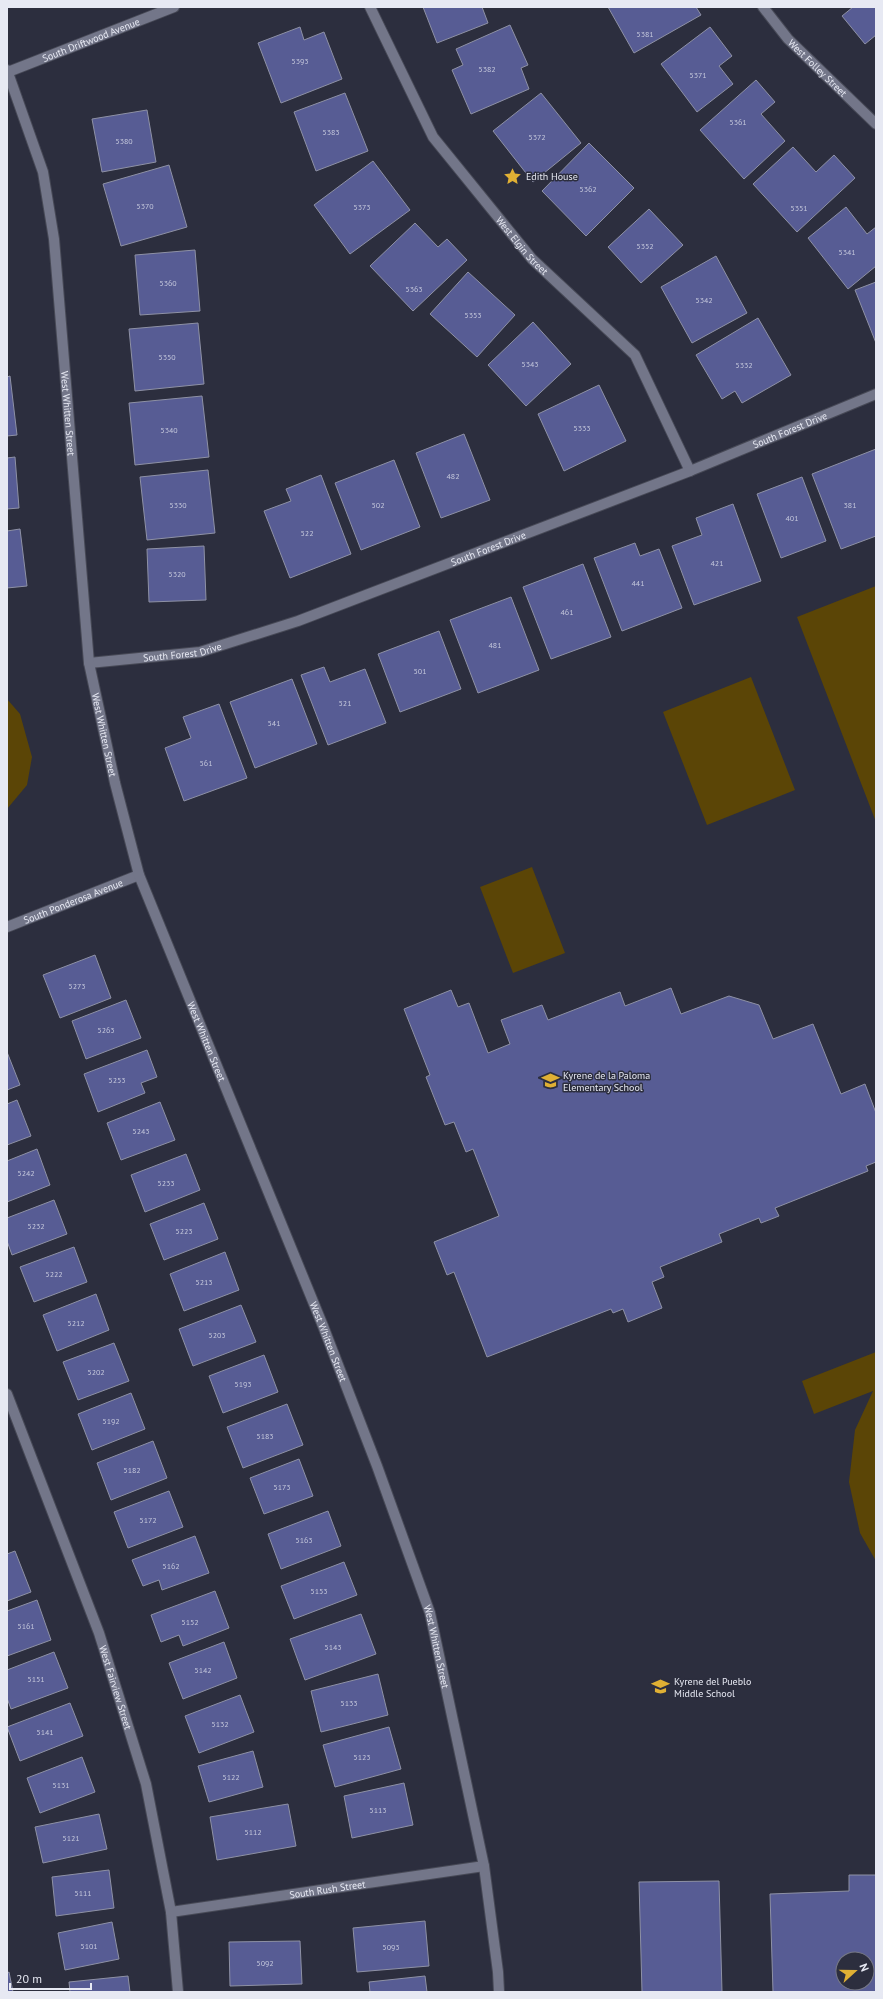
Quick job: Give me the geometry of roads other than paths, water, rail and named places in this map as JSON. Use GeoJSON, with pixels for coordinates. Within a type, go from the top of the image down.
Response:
{"type":"FeatureCollection","features":[{"type":"Feature","properties":{"kind":"street","name":"South Driftwood Avenue"},"geometry":{"type":"LineString","coordinates":[[7,71],[174,7]]}},
{"type":"Feature","properties":{"kind":"street","name":"West Elgin Street"},"geometry":{"type":"LineString","coordinates":[[370,7],[433,137],[532,259],[635,355],[690,471]]}},
{"type":"Feature","properties":{"kind":"street","name":"West Folley Street"},"geometry":{"type":"LineString","coordinates":[[763,7],[788,39],[876,124]]}},
{"type":"Feature","properties":{"kind":"street","name":"West Whitten Street"},"geometry":{"type":"LineString","coordinates":[[7,71],[43,172],[54,239],[89,663],[115,783],[139,875],[326,1333],[377,1466],[430,1613],[484,1866],[498,1972],[499,1992]]}},
{"type":"Feature","properties":{"kind":"street","name":"South Forest Drive"},"geometry":{"type":"LineString","coordinates":[[89,663],[200,652],[298,621],[690,471],[876,394]]}},
{"type":"Feature","properties":{"kind":"street","name":"South Ponderosa Avenue"},"geometry":{"type":"LineString","coordinates":[[7,927],[139,875]]}},
{"type":"Feature","properties":{"kind":"street","name":"West Fairview Street"},"geometry":{"type":"LineString","coordinates":[[7,1394],[99,1633],[146,1784],[171,1912],[178,1992]]}},
{"type":"Feature","properties":{"kind":"street","name":"South Rush Street"},"geometry":{"type":"LineString","coordinates":[[171,1912],[484,1866]]}},
{"type":"Feature","properties":{"kind":"place","name":"Edith House"},"geometry":{"type":"Point","coordinates":[513,176]}},
{"type":"Feature","properties":{"kind":"place","name":"Kyrene de la Paloma Elementary School"},"geometry":{"type":"Point","coordinates":[550,1081]}},
{"type":"Feature","properties":{"kind":"place","name":"Kyrene del Pueblo Middle School"},"geometry":{"type":"Point","coordinates":[661,1687]}}]}
